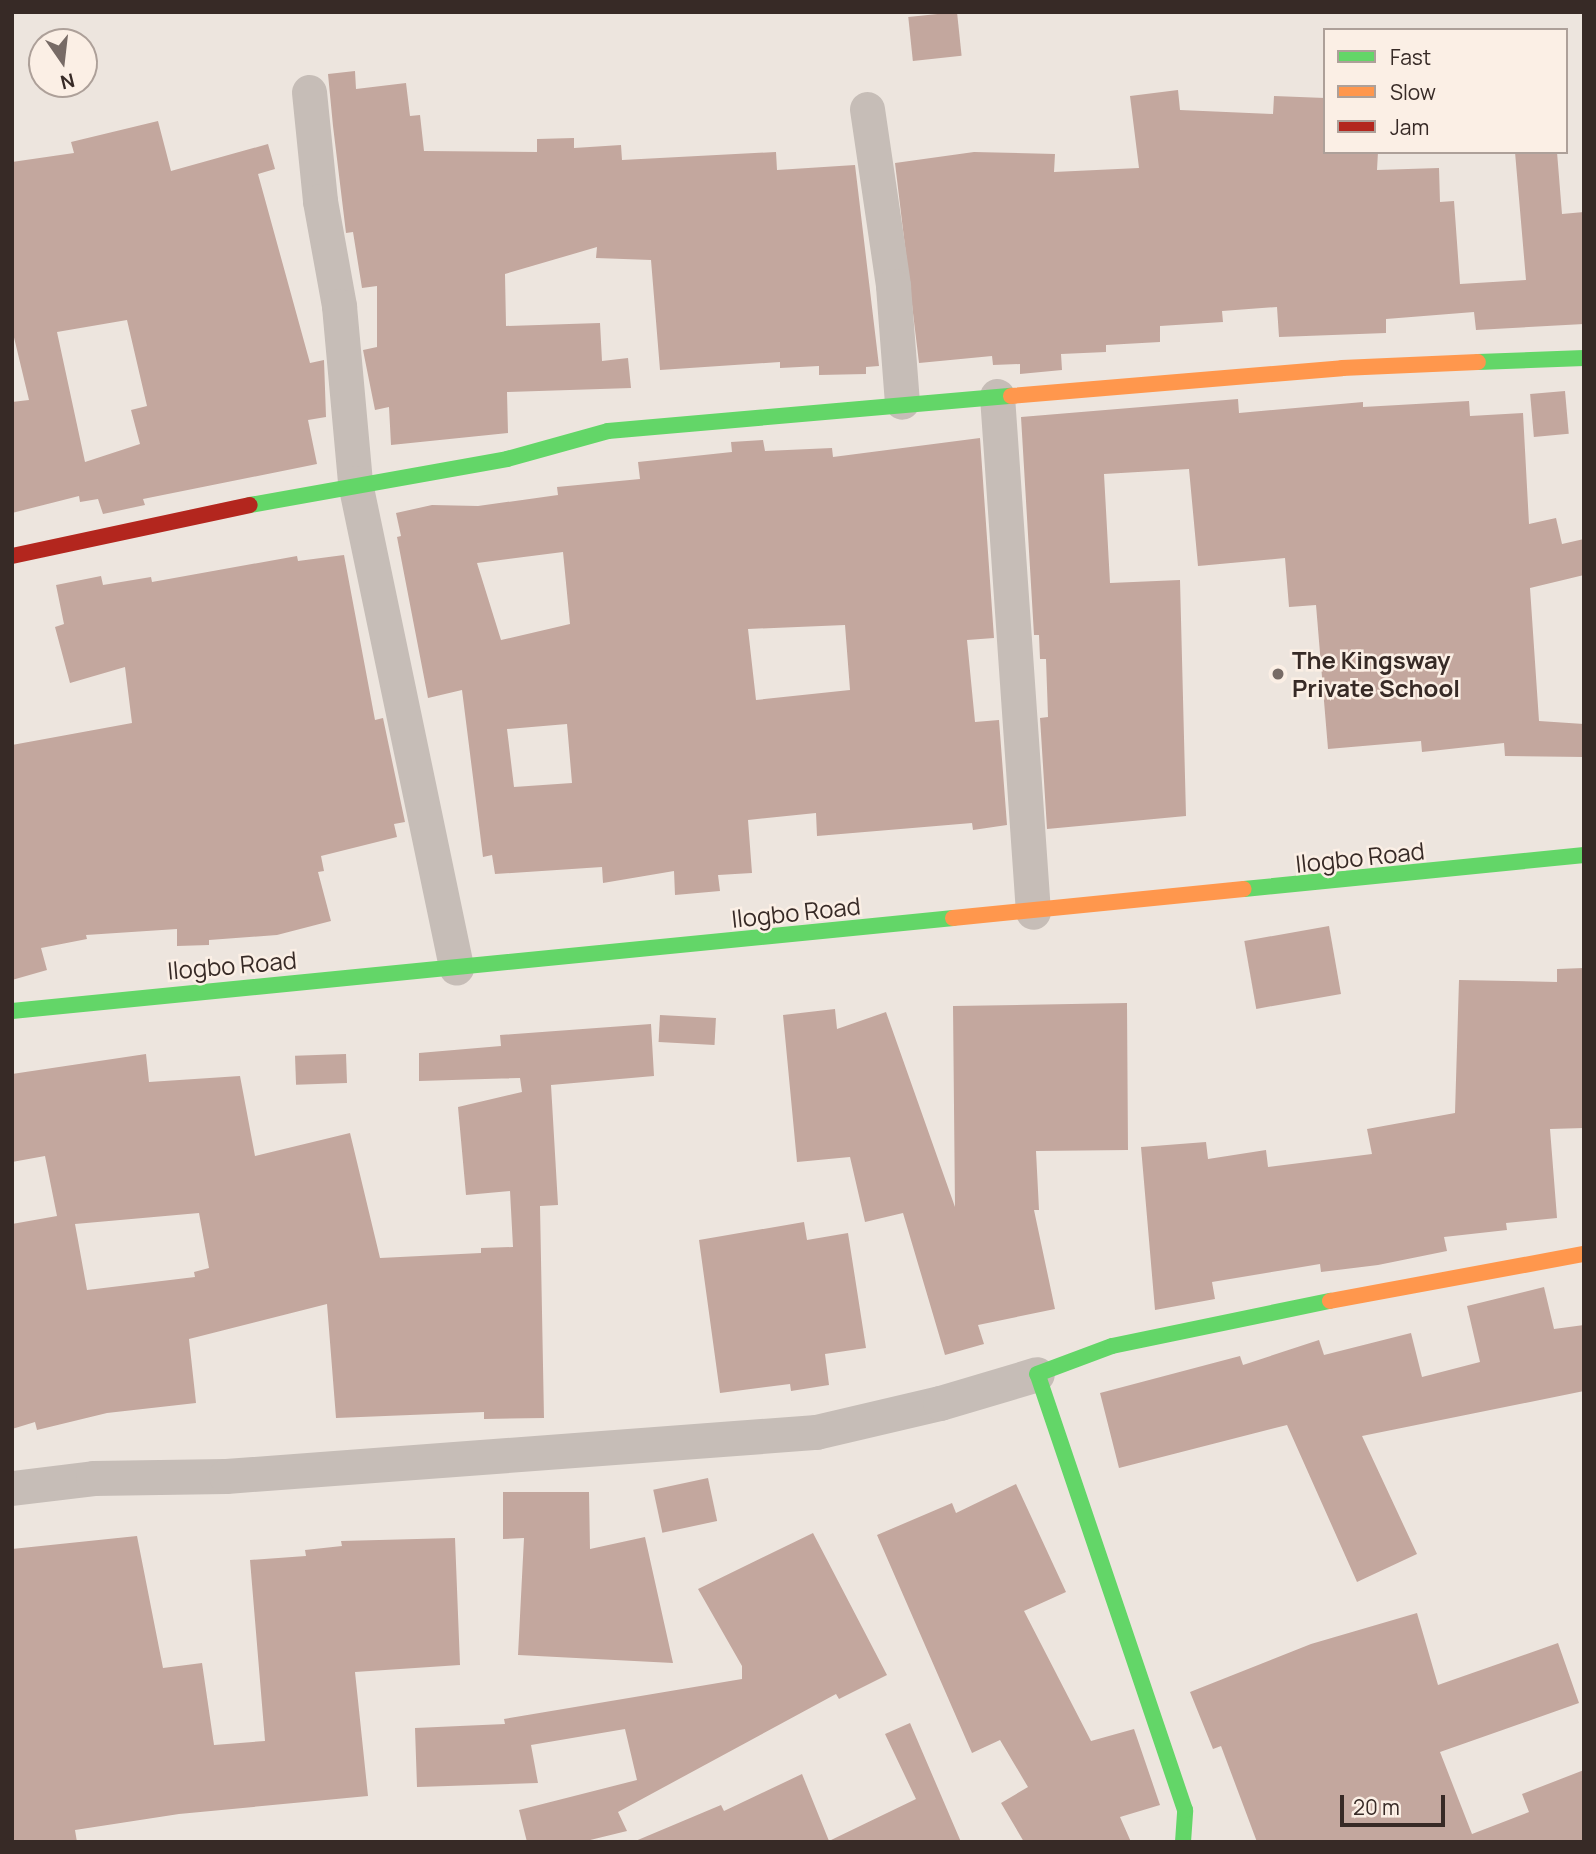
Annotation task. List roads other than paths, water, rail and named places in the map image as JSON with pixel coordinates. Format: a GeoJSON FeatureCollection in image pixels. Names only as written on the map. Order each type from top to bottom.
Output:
{"type":"FeatureCollection","features":[{"type":"Feature","properties":{"kind":"street"},"geometry":{"type":"LineString","coordinates":[[309,92],[320,201],[339,306],[355,483],[456,968]]}},
{"type":"Feature","properties":{"kind":"street"},"geometry":{"type":"LineString","coordinates":[[867,110],[893,286],[902,402]]}},
{"type":"Feature","properties":{"kind":"street"},"geometry":{"type":"LineString","coordinates":[[12,556],[355,483],[507,459],[608,431],[771,419],[902,402],[1342,368],[1584,358]]}},
{"type":"Feature","properties":{"kind":"street"},"geometry":{"type":"LineString","coordinates":[[997,396],[1033,912]]}},
{"type":"Feature","properties":{"kind":"street","name":"Ilogbo Road"},"geometry":{"type":"LineString","coordinates":[[12,1011],[1033,912],[1584,855]]}},
{"type":"Feature","properties":{"kind":"street"},"geometry":{"type":"LineString","coordinates":[[12,1488],[93,1478],[239,1476],[816,1432],[940,1403],[1037,1374],[1112,1346],[1202,1324],[1584,1254]]}},
{"type":"Feature","properties":{"kind":"street"},"geometry":{"type":"LineString","coordinates":[[1037,1374],[1185,1810],[1183,1842]]}},
{"type":"Feature","properties":{"kind":"place","name":"The Kingsway Private School"},"geometry":{"type":"Point","coordinates":[1278,674]}}]}
